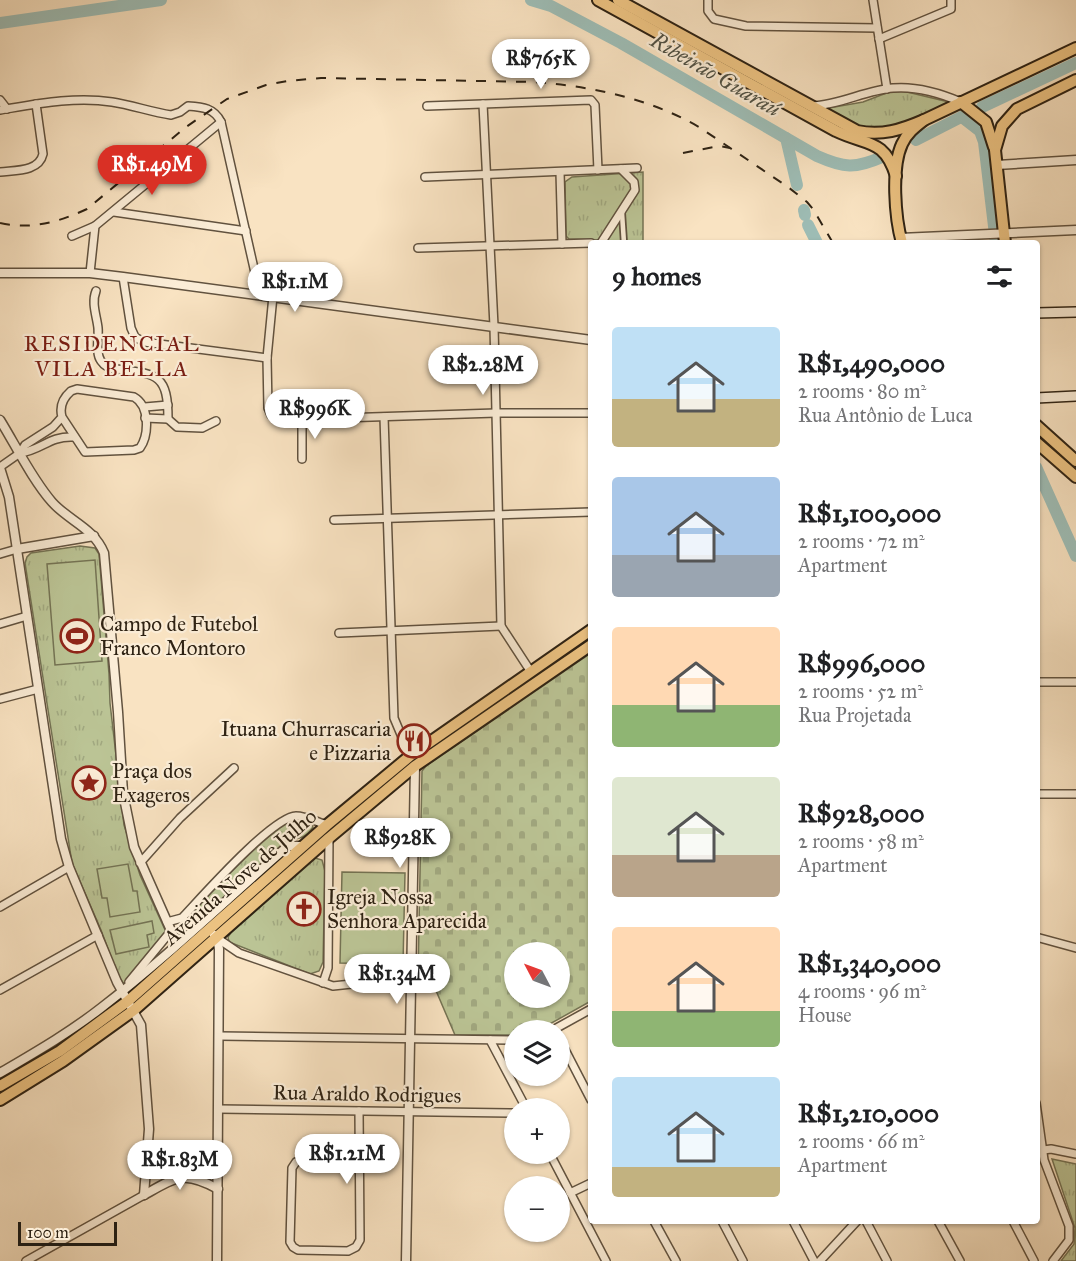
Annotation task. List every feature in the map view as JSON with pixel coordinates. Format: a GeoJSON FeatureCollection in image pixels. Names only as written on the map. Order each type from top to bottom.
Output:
{"type":"FeatureCollection","features":[{"type":"Feature","properties":{"kind":"main road"},"geometry":{"type":"LineString","coordinates":[[598,0],[836,132],[878,146],[886,154],[896,176]]}},
{"type":"Feature","properties":{"kind":"main road"},"geometry":{"type":"LineString","coordinates":[[618,0],[844,125],[870,134],[901,130],[1076,48]]}},
{"type":"Feature","properties":{"kind":"main road"},"geometry":{"type":"LineString","coordinates":[[995,150],[1002,126],[1012,113],[1076,80]]}},
{"type":"Feature","properties":{"kind":"main road"},"geometry":{"type":"LineString","coordinates":[[961,102],[986,122],[990,131],[997,165],[1003,237]]}},
{"type":"Feature","properties":{"kind":"main road"},"geometry":{"type":"LineString","coordinates":[[901,240],[896,176],[898,155],[909,133],[924,120]]}},
{"type":"Feature","properties":{"kind":"main road"},"geometry":{"type":"LineString","coordinates":[[1040,314],[1076,312]]}},
{"type":"Feature","properties":{"kind":"main road"},"geometry":{"type":"LineString","coordinates":[[1040,398],[1076,396]]}},
{"type":"Feature","properties":{"kind":"main road"},"geometry":{"type":"LineString","coordinates":[[1040,429],[1076,461]]}},
{"type":"Feature","properties":{"kind":"main road"},"geometry":{"type":"LineString","coordinates":[[1040,446],[1076,477]]}},
{"type":"Feature","properties":{"kind":"main road","name":"Avenida Nove de Julho"},"geometry":{"type":"LineString","coordinates":[[208,931],[329,838],[402,776],[410,762],[435,738],[588,632]]}},
{"type":"Feature","properties":{"kind":"main road","name":"Avenida Nove de Julho"},"geometry":{"type":"LineString","coordinates":[[0,1100],[63,1061],[131,1006],[208,931],[327,825],[412,761],[588,647]]}},
{"type":"Feature","properties":{"kind":"main road","name":"Avenida Nove de Julho"},"geometry":{"type":"LineString","coordinates":[[0,1086],[131,1006]]}},
{"type":"Feature","properties":{"kind":"street"},"geometry":{"type":"LineString","coordinates":[[708,0],[708,11],[714,19],[746,26],[878,28]]}},
{"type":"Feature","properties":{"kind":"street"},"geometry":{"type":"LineString","coordinates":[[873,0],[887,89]]}},
{"type":"Feature","properties":{"kind":"street"},"geometry":{"type":"LineString","coordinates":[[879,39],[951,9],[951,0]]}},
{"type":"Feature","properties":{"kind":"street"},"geometry":{"type":"LineString","coordinates":[[810,106],[836,103],[887,89],[902,88],[922,90],[961,102]]}},
{"type":"Feature","properties":{"kind":"street"},"geometry":{"type":"LineString","coordinates":[[0,100],[3,109],[48,102],[111,102],[171,115],[187,107],[200,107],[213,111],[221,122],[260,295]]}},
{"type":"Feature","properties":{"kind":"street"},"geometry":{"type":"LineString","coordinates":[[427,106],[593,101],[598,170]]}},
{"type":"Feature","properties":{"kind":"street"},"geometry":{"type":"LineString","coordinates":[[0,172],[38,165],[41,161],[43,154],[36,104]]}},
{"type":"Feature","properties":{"kind":"street"},"geometry":{"type":"LineString","coordinates":[[483,104],[494,327],[501,626],[531,672]]}},
{"type":"Feature","properties":{"kind":"street"},"geometry":{"type":"LineString","coordinates":[[72,236],[95,226],[114,212],[221,122]]}},
{"type":"Feature","properties":{"kind":"street"},"geometry":{"type":"LineString","coordinates":[[997,165],[1076,160]]}},
{"type":"Feature","properties":{"kind":"street"},"geometry":{"type":"LineString","coordinates":[[425,177],[637,168]]}},
{"type":"Feature","properties":{"kind":"street"},"geometry":{"type":"LineString","coordinates":[[603,240],[635,187],[632,179],[621,169]]}},
{"type":"Feature","properties":{"kind":"street"},"geometry":{"type":"LineString","coordinates":[[560,172],[562,244]]}},
{"type":"Feature","properties":{"kind":"street"},"geometry":{"type":"LineString","coordinates":[[621,210],[624,240]]}},
{"type":"Feature","properties":{"kind":"street"},"geometry":{"type":"LineString","coordinates":[[114,212],[246,231]]}},
{"type":"Feature","properties":{"kind":"street"},"geometry":{"type":"LineString","coordinates":[[90,273],[95,226]]}},
{"type":"Feature","properties":{"kind":"street"},"geometry":{"type":"LineString","coordinates":[[901,240],[1003,237],[1076,230]]}},
{"type":"Feature","properties":{"kind":"street"},"geometry":{"type":"LineString","coordinates":[[418,248],[588,243]]}},
{"type":"Feature","properties":{"kind":"street"},"geometry":{"type":"LineString","coordinates":[[0,273],[90,273],[588,340]]}},
{"type":"Feature","properties":{"kind":"street"},"geometry":{"type":"LineString","coordinates":[[123,277],[130,328],[135,337],[144,342],[267,358]]}},
{"type":"Feature","properties":{"kind":"street"},"geometry":{"type":"LineString","coordinates":[[96,291],[93,297],[98,322],[99,357],[111,369],[152,375],[166,389],[168,418]]}},
{"type":"Feature","properties":{"kind":"street"},"geometry":{"type":"LineString","coordinates":[[273,296],[267,358],[268,408],[274,417],[284,421],[496,413],[588,413]]}},
{"type":"Feature","properties":{"kind":"street"},"geometry":{"type":"LineString","coordinates":[[77,389],[134,397],[145,406],[145,441],[140,448],[134,450],[85,452],[73,437],[60,410],[71,391],[77,389]]}},
{"type":"Feature","properties":{"kind":"street"},"geometry":{"type":"LineString","coordinates":[[145,406],[168,405]]}},
{"type":"Feature","properties":{"kind":"street"},"geometry":{"type":"LineString","coordinates":[[62,417],[53,428],[25,445],[20,453],[0,468],[9,497],[61,838],[69,867],[121,991],[141,1025],[148,1120],[144,1195]]}},
{"type":"Feature","properties":{"kind":"street"},"geometry":{"type":"LineString","coordinates":[[384,417],[394,718],[412,761],[406,1261]]}},
{"type":"Feature","properties":{"kind":"street"},"geometry":{"type":"LineString","coordinates":[[145,418],[168,418],[177,427],[185,429],[202,428],[216,421]]}},
{"type":"Feature","properties":{"kind":"street"},"geometry":{"type":"LineString","coordinates":[[0,420],[52,503],[94,536],[102,547],[118,712],[123,793],[134,847],[177,944]]}},
{"type":"Feature","properties":{"kind":"street"},"geometry":{"type":"LineString","coordinates":[[302,420],[302,459]]}},
{"type":"Feature","properties":{"kind":"street"},"geometry":{"type":"LineString","coordinates":[[20,453],[29,452],[61,436],[73,437]]}},
{"type":"Feature","properties":{"kind":"street"},"geometry":{"type":"LineString","coordinates":[[334,520],[588,512]]}},
{"type":"Feature","properties":{"kind":"street"},"geometry":{"type":"LineString","coordinates":[[0,554],[94,536]]}},
{"type":"Feature","properties":{"kind":"street"},"geometry":{"type":"LineString","coordinates":[[0,624],[27,616]]}},
{"type":"Feature","properties":{"kind":"street"},"geometry":{"type":"LineString","coordinates":[[339,633],[501,626]]}},
{"type":"Feature","properties":{"kind":"street"},"geometry":{"type":"LineString","coordinates":[[1040,682],[1076,682]]}},
{"type":"Feature","properties":{"kind":"street"},"geometry":{"type":"LineString","coordinates":[[0,699],[38,689]]}},
{"type":"Feature","properties":{"kind":"street"},"geometry":{"type":"LineString","coordinates":[[140,863],[180,818],[234,768]]}},
{"type":"Feature","properties":{"kind":"street"},"geometry":{"type":"LineString","coordinates":[[1040,794],[1076,794]]}},
{"type":"Feature","properties":{"kind":"street"},"geometry":{"type":"LineString","coordinates":[[167,922],[182,918],[258,841],[285,819],[294,816],[327,825]]}},
{"type":"Feature","properties":{"kind":"street"},"geometry":{"type":"LineString","coordinates":[[323,982],[328,968],[329,838]]}},
{"type":"Feature","properties":{"kind":"street"},"geometry":{"type":"LineString","coordinates":[[0,905],[69,867]]}},
{"type":"Feature","properties":{"kind":"street"},"geometry":{"type":"LineString","coordinates":[[121,991],[171,931]]}},
{"type":"Feature","properties":{"kind":"street"},"geometry":{"type":"LineString","coordinates":[[208,931],[239,953],[341,986],[411,972]]}},
{"type":"Feature","properties":{"kind":"street"},"geometry":{"type":"LineString","coordinates":[[0,1073],[56,1040],[121,991],[177,944],[208,931]]}},
{"type":"Feature","properties":{"kind":"street"},"geometry":{"type":"LineString","coordinates":[[208,931],[219,949],[217,1261]]}},
{"type":"Feature","properties":{"kind":"street"},"geometry":{"type":"LineString","coordinates":[[0,990],[98,935]]}},
{"type":"Feature","properties":{"kind":"street"},"geometry":{"type":"LineString","coordinates":[[1040,938],[1076,948]]}},
{"type":"Feature","properties":{"kind":"street"},"geometry":{"type":"LineString","coordinates":[[570,1021],[588,1012]]}},
{"type":"Feature","properties":{"kind":"street"},"geometry":{"type":"LineString","coordinates":[[220,1036],[504,1040]]}},
{"type":"Feature","properties":{"kind":"street"},"geometry":{"type":"LineString","coordinates":[[490,1040],[521,1098]]}},
{"type":"Feature","properties":{"kind":"street"},"geometry":{"type":"LineString","coordinates":[[570,1059],[588,1094]]}},
{"type":"Feature","properties":{"kind":"street","name":"Rua Araldo Rodrigues"},"geometry":{"type":"LineString","coordinates":[[219,1108],[504,1113]]}},
{"type":"Feature","properties":{"kind":"street"},"geometry":{"type":"LineString","coordinates":[[359,1111],[360,1240],[356,1247],[348,1251],[298,1250],[292,1247],[290,1242],[292,1168],[296,1162],[301,1160],[359,1162]]}},
{"type":"Feature","properties":{"kind":"street"},"geometry":{"type":"LineString","coordinates":[[1040,1151],[1051,1149],[1076,1154]]}},
{"type":"Feature","properties":{"kind":"street"},"geometry":{"type":"LineString","coordinates":[[1040,1154],[1069,1226],[1069,1240],[1053,1261]]}},
{"type":"Feature","properties":{"kind":"street"},"geometry":{"type":"LineString","coordinates":[[26,1261],[165,1183],[188,1176],[218,1189]]}},
{"type":"Feature","properties":{"kind":"street"},"geometry":{"type":"LineString","coordinates":[[588,1184],[570,1193],[606,1261]]}},
{"type":"Feature","properties":{"kind":"street"},"geometry":{"type":"LineString","coordinates":[[656,1224],[676,1261]]}},
{"type":"Feature","properties":{"kind":"street"},"geometry":{"type":"LineString","coordinates":[[724,1224],[741,1258],[733,1261]]}},
{"type":"Feature","properties":{"kind":"street"},"geometry":{"type":"LineString","coordinates":[[795,1224],[814,1261]]}},
{"type":"Feature","properties":{"kind":"street"},"geometry":{"type":"LineString","coordinates":[[820,1261],[854,1224]]}},
{"type":"Feature","properties":{"kind":"street"},"geometry":{"type":"LineString","coordinates":[[868,1224],[887,1261]]}},
{"type":"Feature","properties":{"kind":"street"},"geometry":{"type":"LineString","coordinates":[[941,1224],[960,1261]]}},
{"type":"Feature","properties":{"kind":"street"},"geometry":{"type":"LineString","coordinates":[[1014,1224],[1034,1261]]}},
{"type":"Feature","properties":{"kind":"green space"},"geometry":{"type":"Polygon","coordinates":[[[903,91],[953,103],[887,130],[858,127],[823,109],[863,102],[889,92],[903,91]]]}},
{"type":"Feature","properties":{"kind":"green space"},"geometry":{"type":"Polygon","coordinates":[[[643,172],[643,240],[569,239],[566,236],[565,182],[572,177],[643,172]]]}},
{"type":"Feature","properties":{"kind":"green space"},"geometry":{"type":"Polygon","coordinates":[[[80,546],[95,548],[99,554],[110,703],[124,825],[140,875],[166,932],[124,984],[118,976],[72,863],[25,563],[31,553],[80,546]]]}},
{"type":"Feature","properties":{"kind":"green space","name":"Campo de Futebol Franco Montoro"},"geometry":{"type":"Polygon","coordinates":[[[95,560],[102,661],[55,665],[47,564],[95,560]]]}},
{"type":"Feature","properties":{"kind":"green space"},"geometry":{"type":"Polygon","coordinates":[[[588,655],[588,1003],[557,1020],[504,1020],[504,1035],[455,1035],[431,979],[418,977],[422,771],[426,766],[588,655]]]}},
{"type":"Feature","properties":{"kind":"green space"},"geometry":{"type":"Polygon","coordinates":[[[292,819],[307,820],[313,827],[305,836],[286,841],[185,935],[179,936],[178,931],[230,870],[260,842],[292,819]]]}},
{"type":"Feature","properties":{"kind":"green space"},"geometry":{"type":"Polygon","coordinates":[[[315,858],[322,860],[325,871],[323,962],[319,971],[310,974],[229,942],[228,937],[232,931],[310,860],[315,858]]]}},
{"type":"Feature","properties":{"kind":"green space"},"geometry":{"type":"Polygon","coordinates":[[[128,864],[133,891],[137,891],[140,912],[110,917],[107,898],[102,898],[97,869],[128,864]]]}},
{"type":"Feature","properties":{"kind":"green space"},"geometry":{"type":"Polygon","coordinates":[[[342,872],[405,873],[403,964],[340,963],[342,872]]]}},
{"type":"Feature","properties":{"kind":"green space"},"geometry":{"type":"Polygon","coordinates":[[[152,921],[154,933],[147,935],[149,947],[116,954],[110,930],[152,921]]]}},
{"type":"Feature","properties":{"kind":"green space"},"geometry":{"type":"Polygon","coordinates":[[[1052,1159],[1076,1164],[1076,1261],[1061,1261],[1074,1244],[1075,1228],[1052,1159]]]}},
{"type":"Feature","properties":{"kind":"waterway","name":"Ribeirão Guaraú"},"geometry":{"type":"LineString","coordinates":[[0,23],[161,0]]}},
{"type":"Feature","properties":{"kind":"waterway","name":"Ribeirão Guaraú"},"geometry":{"type":"LineString","coordinates":[[531,0],[551,6],[621,43],[817,156],[849,166],[864,164],[882,157]]}},
{"type":"Feature","properties":{"kind":"waterway","name":"Ribeirão Guaraú"},"geometry":{"type":"LineString","coordinates":[[982,107],[1076,63]]}},
{"type":"Feature","properties":{"kind":"waterway","name":"Ribeirão Guaraú"},"geometry":{"type":"LineString","coordinates":[[916,140],[967,114]]}},
{"type":"Feature","properties":{"kind":"waterway"},"geometry":{"type":"LineString","coordinates":[[962,117],[980,131],[984,142],[996,240]]}},
{"type":"Feature","properties":{"kind":"waterway"},"geometry":{"type":"LineString","coordinates":[[786,138],[797,185]]}},
{"type":"Feature","properties":{"kind":"waterway"},"geometry":{"type":"LineString","coordinates":[[804,210],[805,215]]}},
{"type":"Feature","properties":{"kind":"waterway"},"geometry":{"type":"LineString","coordinates":[[808,225],[816,240]]}},
{"type":"Feature","properties":{"kind":"waterway"},"geometry":{"type":"LineString","coordinates":[[1040,476],[1076,556]]}},
{"type":"Feature","properties":{"kind":"railway"},"geometry":{"type":"LineString","coordinates":[[0,223],[34,225],[66,218],[87,209],[186,127],[227,99],[266,85],[321,78],[533,82],[619,95],[660,108],[699,127],[807,202],[831,240]]}},
{"type":"Feature","properties":{"kind":"railway"},"geometry":{"type":"LineString","coordinates":[[683,153],[719,146],[730,148]]}},
{"type":"Feature","properties":{"kind":"place","name":"Campo de Futebol Franco Montoro"},"geometry":{"type":"Point","coordinates":[77,636]}},
{"type":"Feature","properties":{"kind":"place","name":"Ituana Churrascaria e Pizzaria"},"geometry":{"type":"Point","coordinates":[414,741]}},
{"type":"Feature","properties":{"kind":"place","name":"Praça dos Exageros"},"geometry":{"type":"Point","coordinates":[89,783]}},
{"type":"Feature","properties":{"kind":"place","name":"Igreja Nossa Senhora Aparecida"},"geometry":{"type":"Point","coordinates":[304,909]}},
{"type":"Feature","properties":{"kind":"district","name":"RESIDENCIAL VILA BELLA"},"geometry":{"type":"Point","coordinates":[112,356]}}]}
